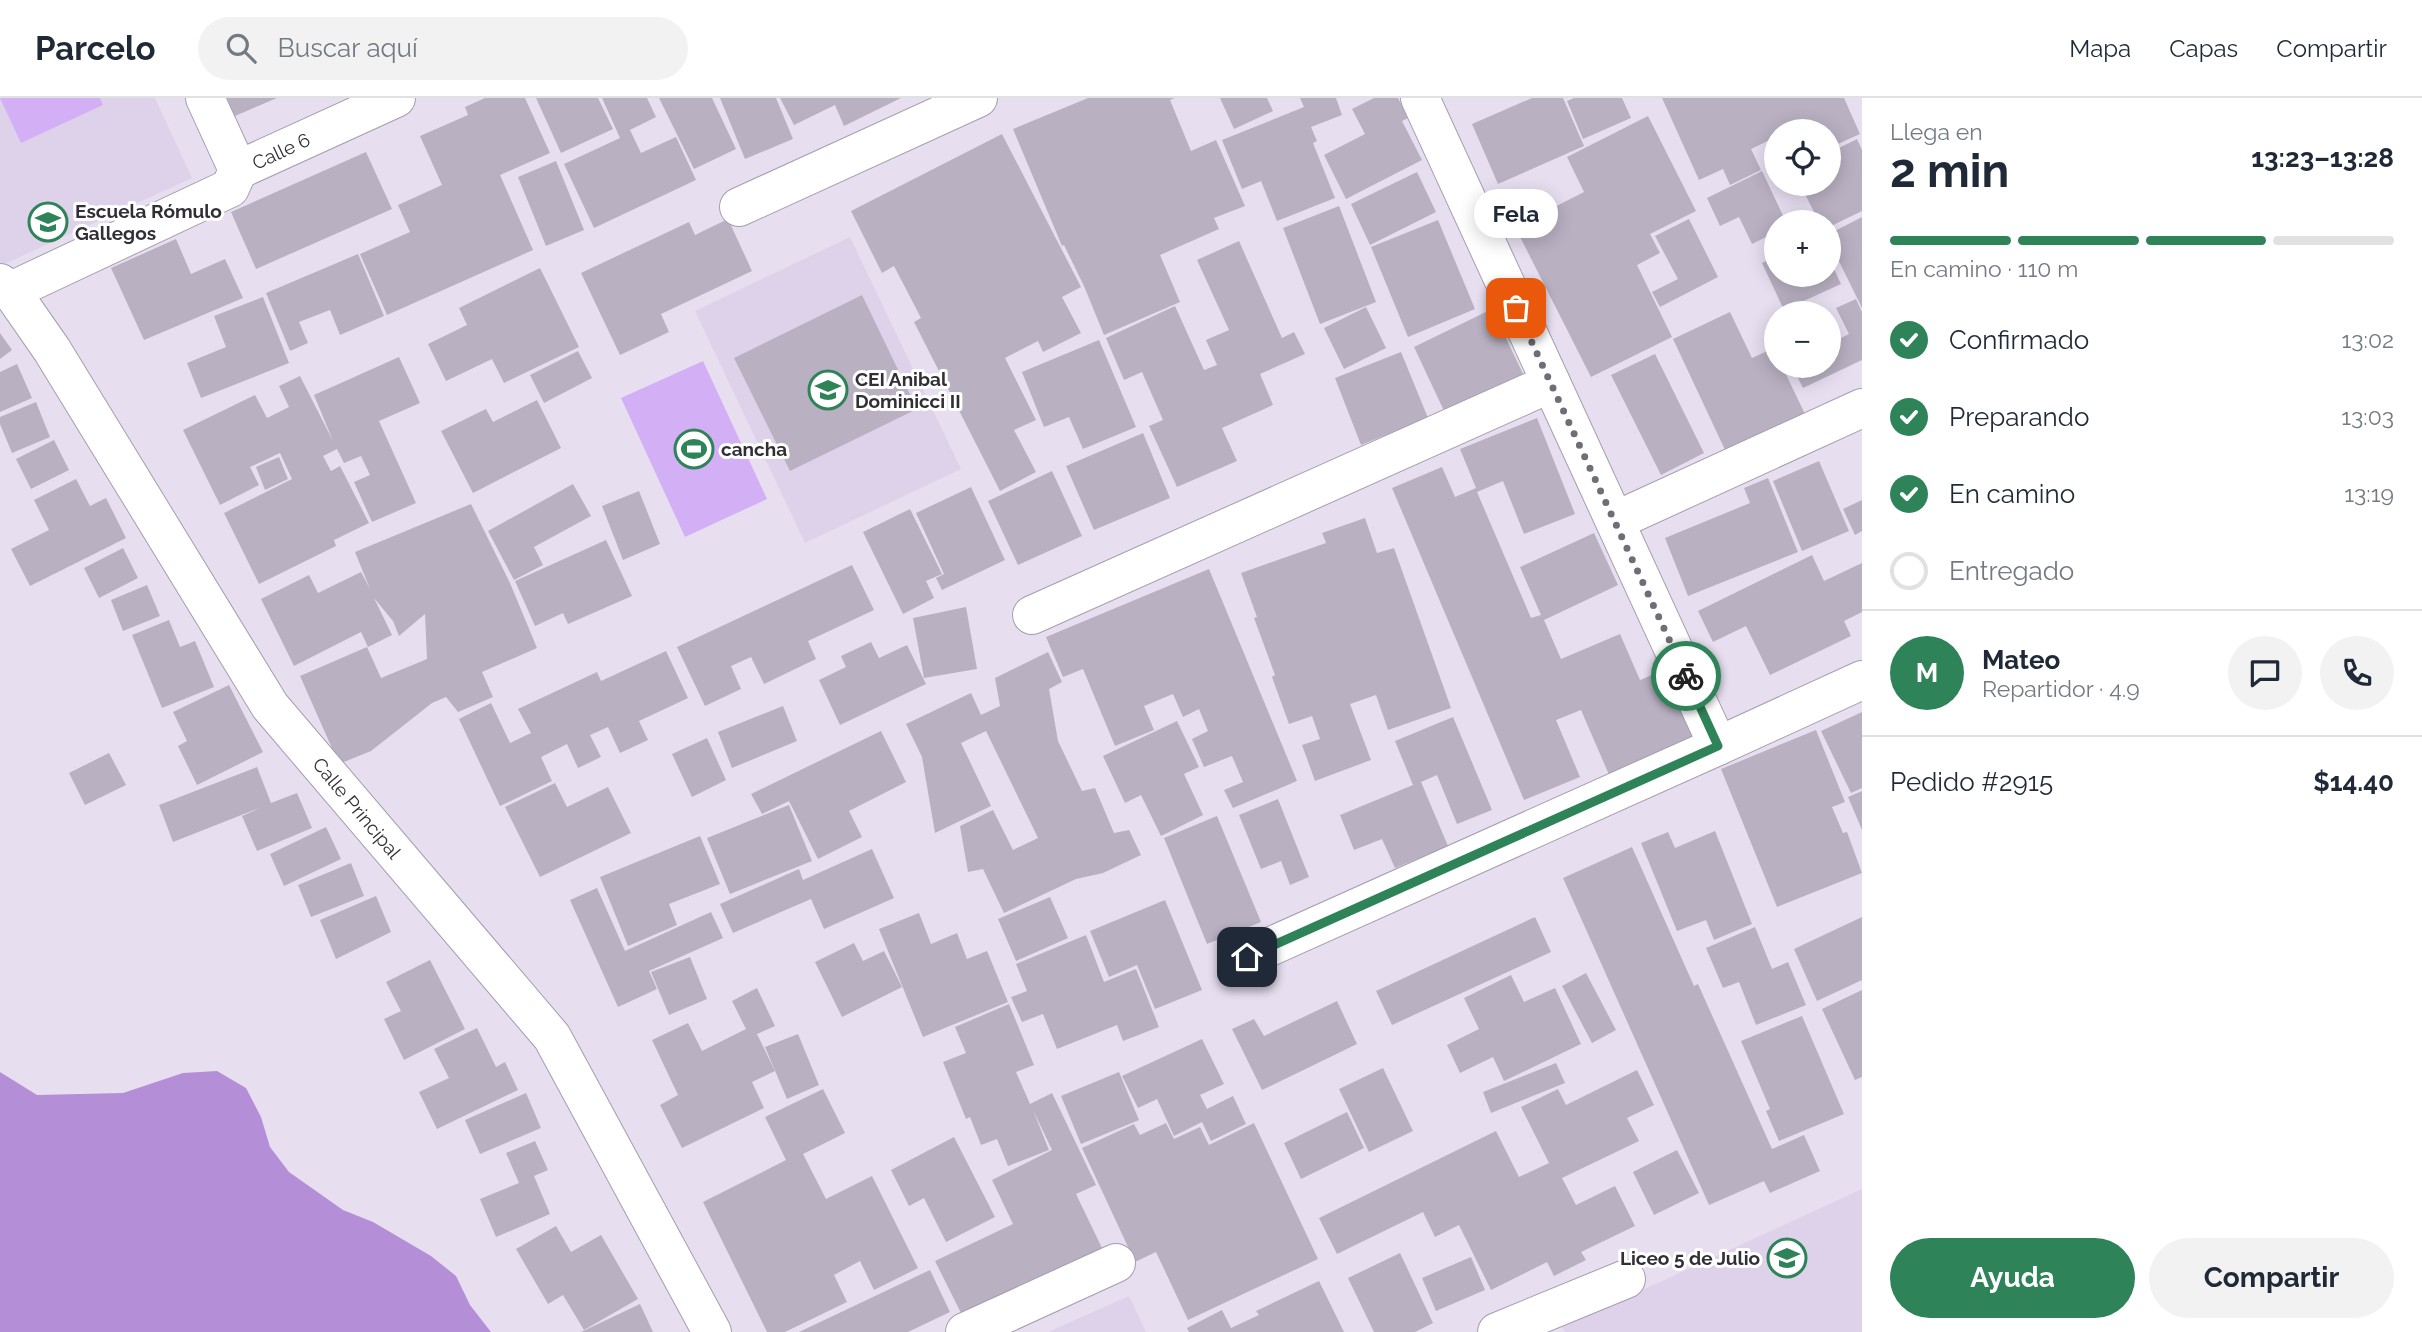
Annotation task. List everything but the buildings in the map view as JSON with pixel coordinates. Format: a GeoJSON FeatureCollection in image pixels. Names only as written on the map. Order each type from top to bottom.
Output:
{"type":"FeatureCollection","features":[{"type":"Feature","properties":{"kind":"street","name":"Calle 6"},"geometry":{"type":"LineString","coordinates":[[205,98],[237,170],[396,98]]}},
{"type":"Feature","properties":{"kind":"street"},"geometry":{"type":"LineString","coordinates":[[739,207],[978,98]]}},
{"type":"Feature","properties":{"kind":"street"},"geometry":{"type":"LineString","coordinates":[[1432,102],[1550,383],[1718,746]]}},
{"type":"Feature","properties":{"kind":"street"},"geometry":{"type":"LineString","coordinates":[[5,287],[230,188],[237,170]]}},
{"type":"Feature","properties":{"kind":"street","name":"Calle Principal"},"geometry":{"type":"LineString","coordinates":[[5,287],[52,350],[270,706],[552,1037],[712,1332]]}},
{"type":"Feature","properties":{"kind":"street"},"geometry":{"type":"LineString","coordinates":[[1032,615],[1550,383]]}},
{"type":"Feature","properties":{"kind":"street"},"geometry":{"type":"LineString","coordinates":[[1615,521],[1862,408]]}},
{"type":"Feature","properties":{"kind":"street"},"geometry":{"type":"LineString","coordinates":[[1247,957],[1862,680]]}},
{"type":"Feature","properties":{"kind":"street"},"geometry":{"type":"LineString","coordinates":[[965,1332],[1116,1263]]}},
{"type":"Feature","properties":{"kind":"street"},"geometry":{"type":"LineString","coordinates":[[1497,1332],[1626,1279]]}},
{"type":"Feature","properties":{"kind":"shaded area","name":"Escuela Rómulo Gallegos"},"geometry":{"type":"Polygon","coordinates":[[[0,98],[155,98],[192,178],[0,266],[0,98]]]}},
{"type":"Feature","properties":{"kind":"shaded area"},"geometry":{"type":"Polygon","coordinates":[[[0,98],[100,98],[103,105],[21,143],[0,98]]]}},
{"type":"Feature","properties":{"kind":"shaded area","name":"CEI Anibal Dominicci II"},"geometry":{"type":"Polygon","coordinates":[[[850,237],[961,469],[805,543],[695,311],[850,237]]]}},
{"type":"Feature","properties":{"kind":"shaded area","name":"cancha"},"geometry":{"type":"Polygon","coordinates":[[[703,361],[767,499],[685,537],[621,398],[703,361]]]}},
{"type":"Feature","properties":{"kind":"shaded area"},"geometry":{"type":"Polygon","coordinates":[[[217,1071],[246,1088],[261,1117],[270,1147],[289,1172],[343,1210],[373,1222],[431,1256],[456,1276],[470,1305],[491,1332],[0,1332],[0,1072],[37,1095],[123,1093],[183,1073],[217,1071]]]}},
{"type":"Feature","properties":{"kind":"shaded area","name":"Liceo 5 de Julio"},"geometry":{"type":"Polygon","coordinates":[[[1862,1189],[1862,1332],[1565,1332],[1562,1327],[1862,1189]]]}},
{"type":"Feature","properties":{"kind":"shaded area"},"geometry":{"type":"Polygon","coordinates":[[[1129,1296],[1146,1332],[1048,1332],[1129,1296]]]}},
{"type":"Feature","properties":{"kind":"way so far"},"geometry":{"type":"LineString","coordinates":[[1516,308],[1686,676]]}},
{"type":"Feature","properties":{"kind":"place","name":"Escuela Rómulo Gallegos"},"geometry":{"type":"Point","coordinates":[48,222]}},
{"type":"Feature","properties":{"kind":"place","name":"Fela"},"geometry":{"type":"Point","coordinates":[1516,308]}},
{"type":"Feature","properties":{"kind":"place","name":"CEI Anibal Dominicci II"},"geometry":{"type":"Point","coordinates":[828,390]}},
{"type":"Feature","properties":{"kind":"place","name":"cancha"},"geometry":{"type":"Point","coordinates":[694,449]}},
{"type":"Feature","properties":{"kind":"place","name":"Liceo 5 de Julio"},"geometry":{"type":"Point","coordinates":[1787,1258]}},
{"type":"Feature","properties":{"kind":"route"},"geometry":{"type":"LineString","coordinates":[[1247,957],[1718,746],[1686,676]]}}]}
